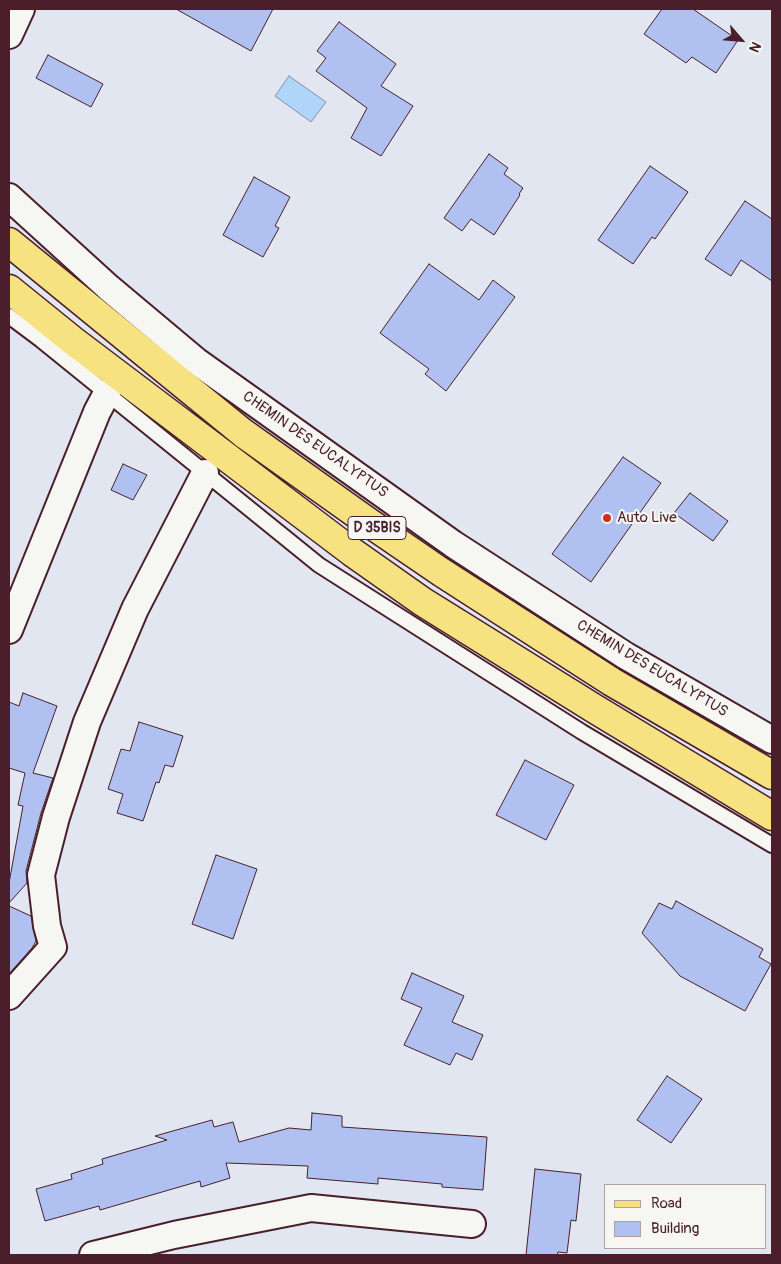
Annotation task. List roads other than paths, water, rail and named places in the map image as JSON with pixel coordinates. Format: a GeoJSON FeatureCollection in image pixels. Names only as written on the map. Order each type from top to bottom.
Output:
{"type":"FeatureCollection","features":[{"type":"Feature","properties":{"kind":"main road","name":"CHEMIN DES EUCALYPTUS"},"geometry":{"type":"LineString","coordinates":[[9,242],[242,434],[376,528],[612,682],[772,775]]}},
{"type":"Feature","properties":{"kind":"main road","name":"D 35BIS"},"geometry":{"type":"LineString","coordinates":[[9,289],[72,340],[352,552],[423,602],[772,816]]}},
{"type":"Feature","properties":{"kind":"street"},"geometry":{"type":"LineString","coordinates":[[9,35],[21,9]]}},
{"type":"Feature","properties":{"kind":"street","name":"CHEMIN DES EUCALYPTUS"},"geometry":{"type":"LineString","coordinates":[[9,197],[109,288],[204,367],[453,544],[626,656],[772,740]]}},
{"type":"Feature","properties":{"kind":"street"},"geometry":{"type":"LineString","coordinates":[[9,630],[97,412],[107,393]]}},
{"type":"Feature","properties":{"kind":"street"},"geometry":{"type":"LineString","coordinates":[[9,996],[53,947],[47,926],[41,875],[59,808],[87,722],[135,609],[205,473]]}},
{"type":"Feature","properties":{"kind":"street"},"geometry":{"type":"LineString","coordinates":[[93,1255],[175,1245],[311,1208],[472,1224]]}},
{"type":"Feature","properties":{"kind":"lane"},"geometry":{"type":"LineString","coordinates":[[9,316],[319,565],[582,732],[772,845]]}},
{"type":"Feature","properties":{"kind":"water"},"geometry":{"type":"Polygon","coordinates":[[[289,76],[326,102],[311,122],[275,96],[289,76]]]}},
{"type":"Feature","properties":{"kind":"place","name":"Auto Live"},"geometry":{"type":"Point","coordinates":[607,518]}}]}
